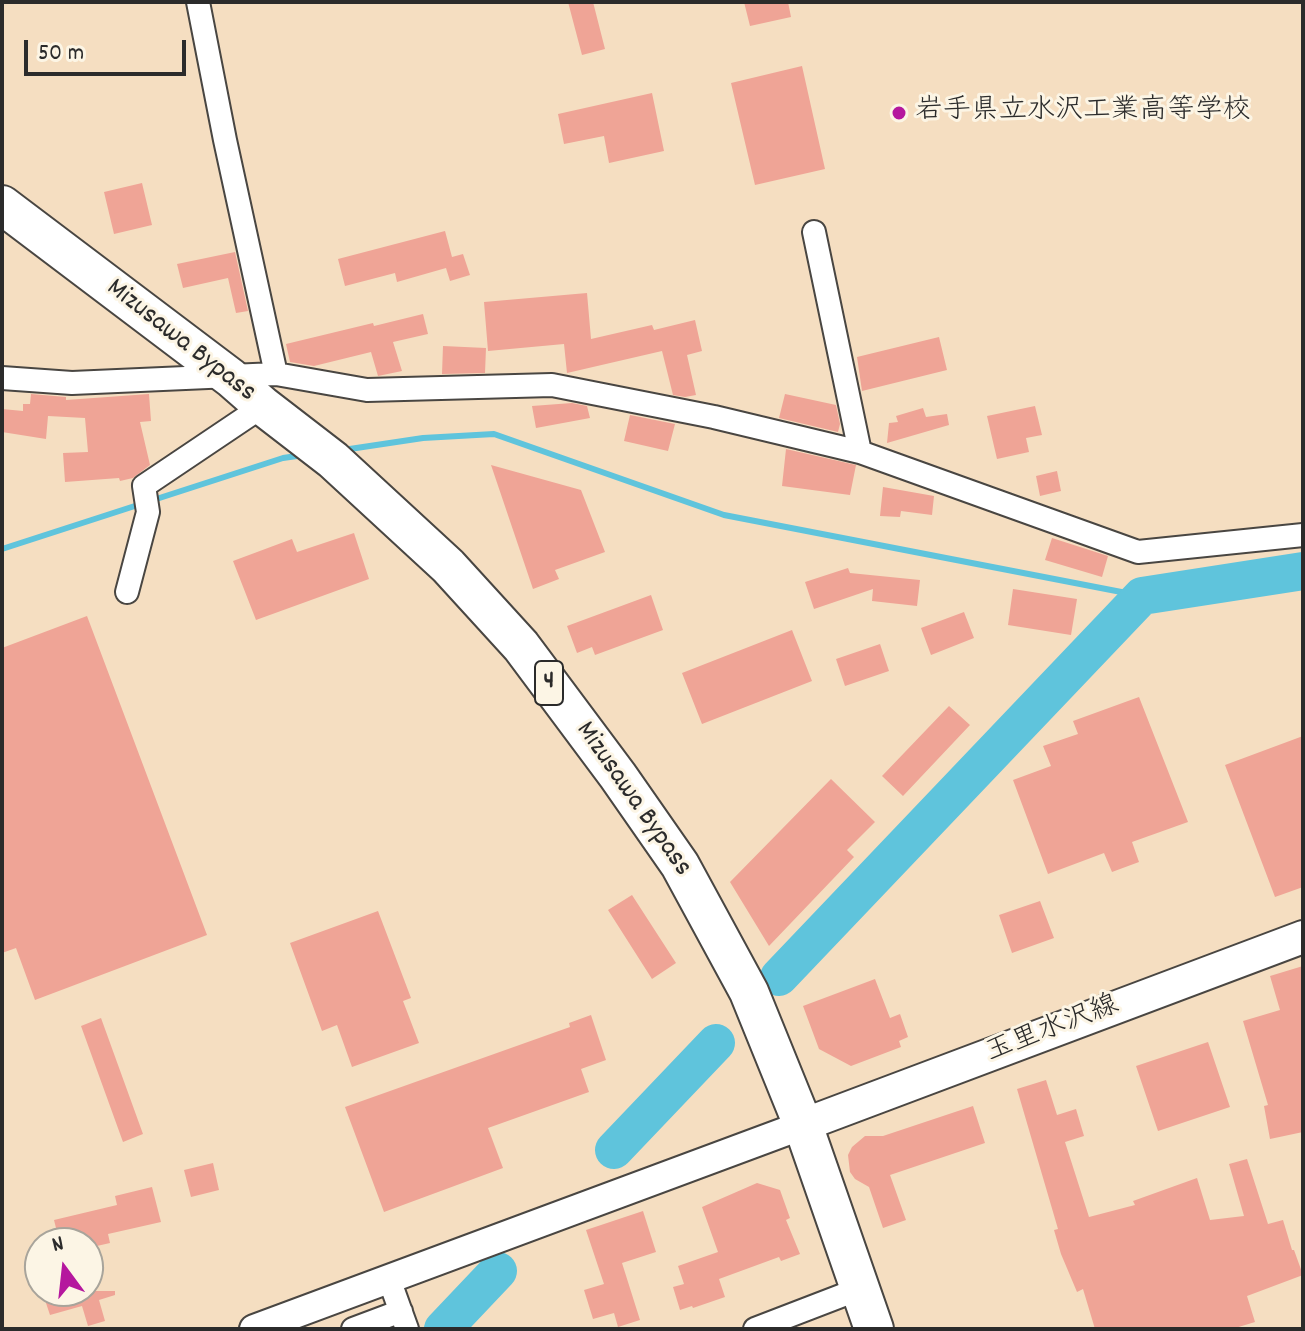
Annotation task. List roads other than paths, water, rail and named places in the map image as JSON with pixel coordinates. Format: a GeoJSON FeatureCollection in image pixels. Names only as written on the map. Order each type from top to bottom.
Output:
{"type":"FeatureCollection","features":[{"type":"Feature","properties":{"kind":"highway","name":"Mizusawa Bypass"},"geometry":{"type":"LineString","coordinates":[[2,205],[231,378],[269,390],[333,460],[448,566],[521,646],[680,865],[749,992],[803,1125],[874,1329]]}},
{"type":"Feature","properties":{"kind":"main road","name":"玉里水沢線"},"geometry":{"type":"LineString","coordinates":[[803,1125],[1303,937]]}},
{"type":"Feature","properties":{"kind":"street"},"geometry":{"type":"LineString","coordinates":[[198,2],[269,390]]}},
{"type":"Feature","properties":{"kind":"street"},"geometry":{"type":"LineString","coordinates":[[814,232],[860,452]]}},
{"type":"Feature","properties":{"kind":"street"},"geometry":{"type":"LineString","coordinates":[[2,378],[72,383],[231,378]]}},
{"type":"Feature","properties":{"kind":"street"},"geometry":{"type":"LineString","coordinates":[[127,592],[148,512],[144,486],[269,390],[552,385],[714,417],[860,452],[1138,552],[1303,535]]}},
{"type":"Feature","properties":{"kind":"street"},"geometry":{"type":"LineString","coordinates":[[254,1329],[803,1125]]}},
{"type":"Feature","properties":{"kind":"street"},"geometry":{"type":"LineString","coordinates":[[353,1329],[404,1320],[389,1279]]}},
{"type":"Feature","properties":{"kind":"street"},"geometry":{"type":"LineString","coordinates":[[755,1329],[859,1289]]}},
{"type":"Feature","properties":{"kind":"waterway"},"geometry":{"type":"LineString","coordinates":[[343,450],[423,438],[494,434],[724,515],[1142,596]]}},
{"type":"Feature","properties":{"kind":"waterway"},"geometry":{"type":"LineString","coordinates":[[2,549],[283,458],[304,455]]}},
{"type":"Feature","properties":{"kind":"waterway"},"geometry":{"type":"LineString","coordinates":[[779,977],[1142,596],[1303,571]]}},
{"type":"Feature","properties":{"kind":"waterway"},"geometry":{"type":"LineString","coordinates":[[614,1150],[716,1043]]}},
{"type":"Feature","properties":{"kind":"waterway"},"geometry":{"type":"LineString","coordinates":[[443,1329],[498,1271]]}},
{"type":"Feature","properties":{"kind":"place","name":"岩手県立水沢工業高等学校"},"geometry":{"type":"Point","coordinates":[899,113]}}]}
